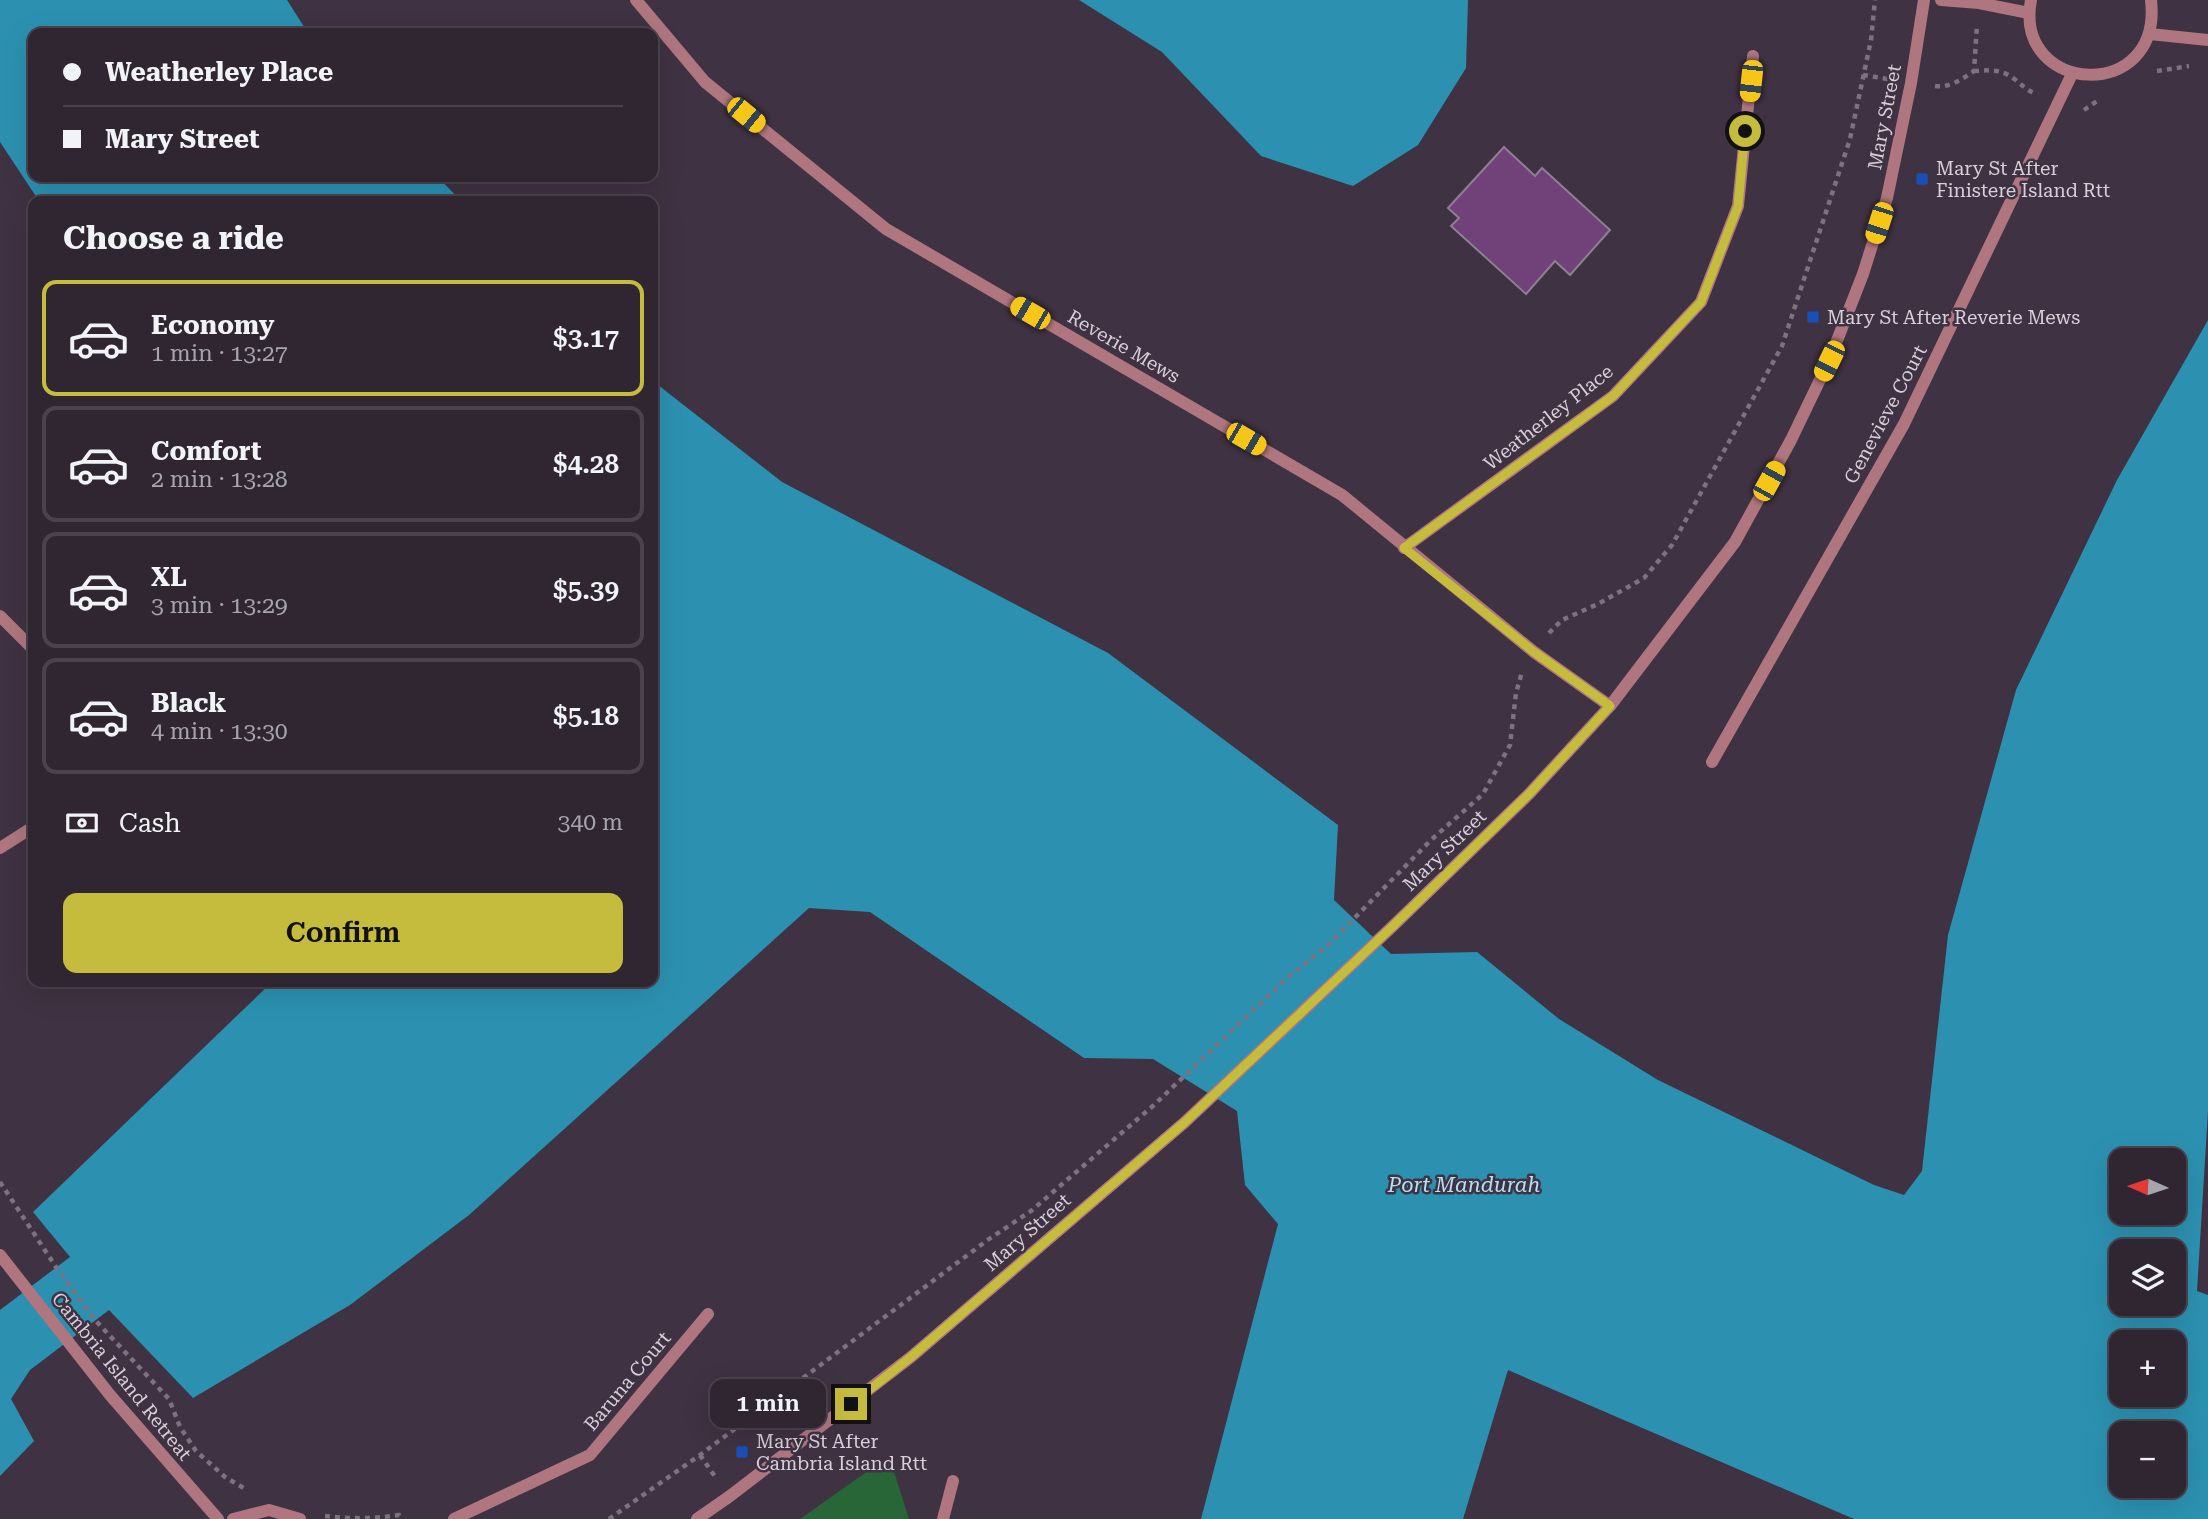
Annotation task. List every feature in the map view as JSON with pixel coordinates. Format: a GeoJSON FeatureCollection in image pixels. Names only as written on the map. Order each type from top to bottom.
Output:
{"type":"FeatureCollection","features":[{"type":"Feature","properties":{"kind":"street","name":"Reverie Mews"},"geometry":{"type":"LineString","coordinates":[[636,0],[705,82],[886,229],[1342,495],[1534,652],[1610,706]]}},
{"type":"Feature","properties":{"kind":"street","name":"Mary Street"},"geometry":{"type":"LineString","coordinates":[[697,1519],[911,1357],[1185,1122],[1529,794],[1610,706],[1735,542],[1791,440],[1829,361],[1863,274],[1886,198],[1911,83],[1924,0]]}},
{"type":"Feature","properties":{"kind":"street"},"geometry":{"type":"LineString","coordinates":[[1941,0],[2030,6],[2032,34],[2038,48],[2053,63],[2072,74],[2097,76],[2117,70],[2139,53],[2150,34],[2153,16],[2151,0]]}},
{"type":"Feature","properties":{"kind":"street"},"geometry":{"type":"LineString","coordinates":[[2150,34],[2208,40]]}},
{"type":"Feature","properties":{"kind":"street","name":"Weatherley Place"},"geometry":{"type":"LineString","coordinates":[[1404,548],[1613,396],[1701,302],[1738,206],[1753,56]]}},
{"type":"Feature","properties":{"kind":"street","name":"Genevieve Court"},"geometry":{"type":"LineString","coordinates":[[1712,762],[1905,425],[2072,74]]}},
{"type":"Feature","properties":{"kind":"street"},"geometry":{"type":"LineString","coordinates":[[0,616],[28,644]]}},
{"type":"Feature","properties":{"kind":"street"},"geometry":{"type":"LineString","coordinates":[[0,848],[28,830]]}},
{"type":"Feature","properties":{"kind":"street","name":"Cambria Island Retreat"},"geometry":{"type":"LineString","coordinates":[[0,1255],[110,1395],[218,1519]]}},
{"type":"Feature","properties":{"kind":"street","name":"Baruna Court"},"geometry":{"type":"LineString","coordinates":[[454,1519],[590,1455],[708,1314]]}},
{"type":"Feature","properties":{"kind":"street"},"geometry":{"type":"LineString","coordinates":[[943,1519],[953,1481]]}},
{"type":"Feature","properties":{"kind":"street"},"geometry":{"type":"LineString","coordinates":[[233,1519],[269,1510],[300,1519]]}},
{"type":"Feature","properties":{"kind":"path"},"geometry":{"type":"LineString","coordinates":[[609,1519],[989,1239],[1031,1211],[1154,1105],[1287,978],[1328,945],[1431,840],[1483,794],[1510,746],[1516,693],[1524,666],[1562,620],[1598,604],[1644,578],[1672,545],[1782,345],[1850,139],[1871,40],[1875,0]]}},
{"type":"Feature","properties":{"kind":"path"},"geometry":{"type":"LineString","coordinates":[[0,1182],[56,1267],[96,1321],[169,1399],[180,1427],[195,1451],[225,1477],[251,1493]]}},
{"type":"Feature","properties":{"kind":"path"},"geometry":{"type":"LineString","coordinates":[[314,1513],[337,1518],[376,1518],[399,1514],[401,1519]]}},
{"type":"Feature","properties":{"kind":"green space"},"geometry":{"type":"Polygon","coordinates":[[[889,1456],[909,1519],[800,1519],[889,1456]]]}},
{"type":"Feature","properties":{"kind":"water"},"geometry":{"type":"Polygon","coordinates":[[[0,0],[287,0],[305,28],[28,28],[28,182],[443,182],[456,196],[36,196],[0,142],[0,0]]]}},
{"type":"Feature","properties":{"kind":"water"},"geometry":{"type":"Polygon","coordinates":[[[1079,0],[1468,0],[1466,68],[1418,145],[1353,186],[1261,156],[1162,52],[1079,0]]]}},
{"type":"Feature","properties":{"kind":"water","name":"Port Mandurah"},"geometry":{"type":"Polygon","coordinates":[[[2208,320],[2208,1111],[2197,1291],[2208,1295],[2208,1519],[1854,1519],[1508,1370],[1463,1519],[1201,1519],[1278,1224],[1245,1185],[1237,1111],[1153,1059],[1084,1058],[870,912],[809,908],[469,1215],[350,1305],[193,1398],[109,1310],[30,1370],[11,1399],[34,1441],[0,1476],[0,1310],[70,1257],[33,1212],[267,987],[658,987],[658,385],[782,482],[1108,653],[1338,825],[1334,900],[1391,954],[1477,952],[1559,1019],[1658,1080],[1874,1185],[1904,1195],[1922,1171],[1948,935],[2016,690],[2117,480],[2208,320]]]}},
{"type":"Feature","properties":{"kind":"building"},"geometry":{"type":"Polygon","coordinates":[[[1504,147],[1535,176],[1542,168],[1610,230],[1570,275],[1555,261],[1526,294],[1451,226],[1459,218],[1448,208],[1504,147]]]}},
{"type":"Feature","properties":{"kind":"place","name":"Mary St After Finistere Island Rtt"},"geometry":{"type":"Point","coordinates":[1922,179]}},
{"type":"Feature","properties":{"kind":"place","name":"Mary St After Reverie Mews"},"geometry":{"type":"Point","coordinates":[1813,317]}},
{"type":"Feature","properties":{"kind":"place","name":"Mary St After Cambria Island Rtt"},"geometry":{"type":"Point","coordinates":[742,1452]}},
{"type":"Feature","properties":{"kind":"route"},"geometry":{"type":"LineString","coordinates":[[851,1404],[911,1357],[1185,1122],[1529,794],[1610,706],[1534,652],[1404,548],[1613,396],[1701,302],[1738,206],[1745,131]]}}]}
